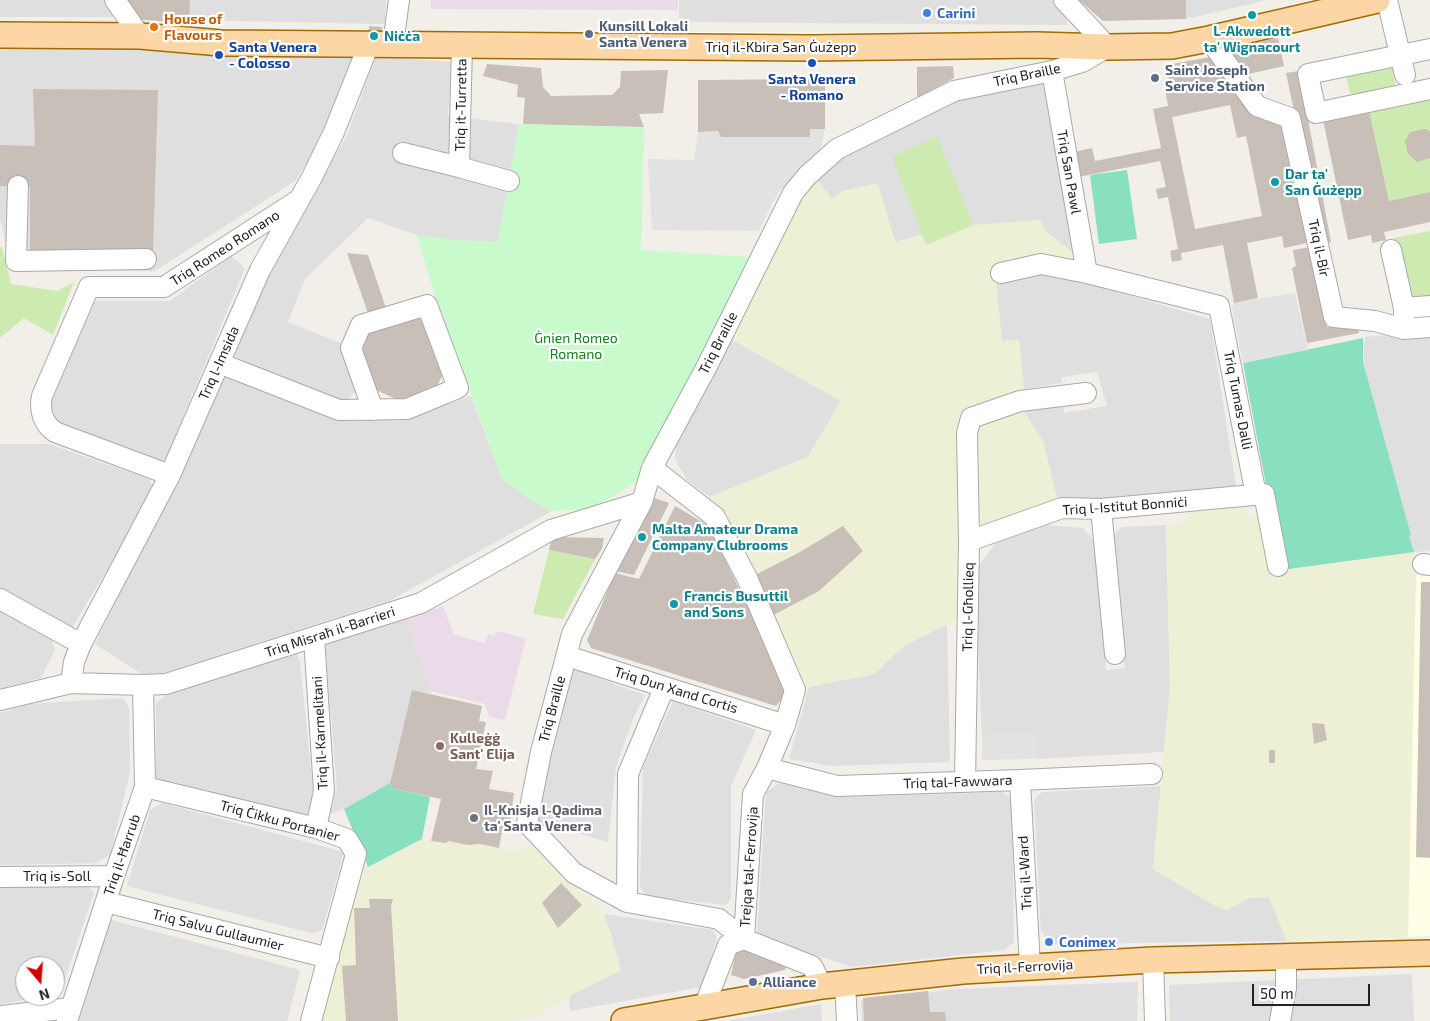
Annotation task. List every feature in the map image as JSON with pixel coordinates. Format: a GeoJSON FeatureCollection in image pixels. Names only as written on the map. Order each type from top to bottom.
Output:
{"type":"FeatureCollection","features":[{"type":"Feature","properties":{"kind":"main road","name":"Triq il-Kbira San Ġużepp"},"geometry":{"type":"LineString","coordinates":[[0,35],[140,36],[221,43],[810,48],[1036,45],[1108,48],[1172,46],[1377,0]]}},
{"type":"Feature","properties":{"kind":"main road","name":"Triq il-Ferrovija"},"geometry":{"type":"LineString","coordinates":[[624,1021],[833,985],[963,971],[1153,960],[1430,953]]}},
{"type":"Feature","properties":{"kind":"street"},"geometry":{"type":"LineString","coordinates":[[115,0],[140,36]]}},
{"type":"Feature","properties":{"kind":"street","name":"Triq l-Imsida"},"geometry":{"type":"LineString","coordinates":[[71,683],[74,662],[81,644],[170,475],[260,270],[381,44],[399,0]]}},
{"type":"Feature","properties":{"kind":"street"},"geometry":{"type":"LineString","coordinates":[[1064,0],[1108,48]]}},
{"type":"Feature","properties":{"kind":"street"},"geometry":{"type":"LineString","coordinates":[[1387,0],[1400,55],[1415,87],[1316,112],[1308,74],[1400,55],[1430,49]]}},
{"type":"Feature","properties":{"kind":"street","name":"Triq il-Bir"},"geometry":{"type":"LineString","coordinates":[[1209,39],[1257,106],[1290,118],[1334,317],[1375,321],[1404,329]]}},
{"type":"Feature","properties":{"kind":"street","name":"Triq it-Turretta"},"geometry":{"type":"LineString","coordinates":[[404,153],[459,167],[462,45]]}},
{"type":"Feature","properties":{"kind":"street","name":"Triq Braille"},"geometry":{"type":"LineString","coordinates":[[627,902],[574,873],[527,823],[541,752],[572,634],[642,502],[652,468],[707,366],[803,174],[837,149],[954,90],[1052,71],[1082,62],[1108,48]]}},
{"type":"Feature","properties":{"kind":"street","name":"Triq San Pawl"},"geometry":{"type":"LineString","coordinates":[[1052,71],[1087,273]]}},
{"type":"Feature","properties":{"kind":"street"},"geometry":{"type":"LineString","coordinates":[[459,167],[510,182]]}},
{"type":"Feature","properties":{"kind":"street"},"geometry":{"type":"LineString","coordinates":[[18,186],[16,261],[146,260]]}},
{"type":"Feature","properties":{"kind":"street","name":"Triq Romeo Romano"},"geometry":{"type":"LineString","coordinates":[[170,475],[55,432],[48,428],[45,422],[40,407],[42,396],[88,287],[164,287],[299,200]]}},
{"type":"Feature","properties":{"kind":"street"},"geometry":{"type":"LineString","coordinates":[[1391,250],[1404,308],[1404,329],[1430,327]]}},
{"type":"Feature","properties":{"kind":"street"},"geometry":{"type":"LineString","coordinates":[[1001,273],[1041,264],[1087,273]]}},
{"type":"Feature","properties":{"kind":"street","name":"Triq Tumas Dalli"},"geometry":{"type":"LineString","coordinates":[[1087,273],[1224,308],[1256,495]]}},
{"type":"Feature","properties":{"kind":"street"},"geometry":{"type":"LineString","coordinates":[[219,363],[339,410],[373,410],[407,409],[458,388],[427,305],[361,325],[351,348],[373,410]]}},
{"type":"Feature","properties":{"kind":"street"},"geometry":{"type":"LineString","coordinates":[[1404,308],[1430,306]]}},
{"type":"Feature","properties":{"kind":"street","name":"Triq l-Għollieq"},"geometry":{"type":"LineString","coordinates":[[965,782],[970,541],[967,432],[971,418],[1020,401],[1086,393]]}},
{"type":"Feature","properties":{"kind":"street","name":"Trejqa tal-Ferrovija"},"geometry":{"type":"LineString","coordinates":[[652,468],[715,517],[747,578],[795,690],[785,725],[767,768],[753,794],[744,939],[728,945],[704,1007]]}},
{"type":"Feature","properties":{"kind":"street"},"geometry":{"type":"LineString","coordinates":[[1256,495],[1264,494],[1268,504],[1278,566]]}},
{"type":"Feature","properties":{"kind":"street","name":"Triq l-Istitut Bonniċi"},"geometry":{"type":"LineString","coordinates":[[970,541],[1062,508],[1100,509],[1256,495]]}},
{"type":"Feature","properties":{"kind":"street","name":"Triq Misraħ il-Barrieri"},"geometry":{"type":"LineString","coordinates":[[0,700],[71,683],[166,684],[420,603],[552,530],[642,502]]}},
{"type":"Feature","properties":{"kind":"street"},"geometry":{"type":"LineString","coordinates":[[1100,509],[1115,654]]}},
{"type":"Feature","properties":{"kind":"street"},"geometry":{"type":"LineString","coordinates":[[0,599],[81,644]]}},
{"type":"Feature","properties":{"kind":"street","name":"Triq il-Karmelitani"},"geometry":{"type":"LineString","coordinates":[[314,637],[324,791],[316,828]]}},
{"type":"Feature","properties":{"kind":"street","name":"Triq Dun Xand Cortis"},"geometry":{"type":"LineString","coordinates":[[567,656],[785,725]]}},
{"type":"Feature","properties":{"kind":"street","name":"Triq il-Ħarrub"},"geometry":{"type":"LineString","coordinates":[[69,1014],[145,787],[143,685]]}},
{"type":"Feature","properties":{"kind":"street"},"geometry":{"type":"LineString","coordinates":[[664,688],[628,774],[627,902],[719,919],[744,939],[812,966],[833,985],[846,1021]]}},
{"type":"Feature","properties":{"kind":"street","name":"Triq tal-Fawwara"},"geometry":{"type":"LineString","coordinates":[[767,768],[837,786],[1152,774]]}},
{"type":"Feature","properties":{"kind":"street","name":"Triq il-Ward"},"geometry":{"type":"LineString","coordinates":[[1020,780],[1030,966]]}},
{"type":"Feature","properties":{"kind":"street","name":"Triq Ċikku Portanier"},"geometry":{"type":"LineString","coordinates":[[145,787],[316,828],[347,838],[356,854],[311,1021]]}},
{"type":"Feature","properties":{"kind":"street","name":"Triq is-Soll"},"geometry":{"type":"LineString","coordinates":[[0,877],[114,876]]}},
{"type":"Feature","properties":{"kind":"street","name":"Triq Salvu Gullaumier"},"geometry":{"type":"LineString","coordinates":[[106,902],[329,958]]}},
{"type":"Feature","properties":{"kind":"street"},"geometry":{"type":"LineString","coordinates":[[1280,1021],[1286,988],[1286,956]]}},
{"type":"Feature","properties":{"kind":"street"},"geometry":{"type":"LineString","coordinates":[[1153,960],[1155,1021]]}},
{"type":"Feature","properties":{"kind":"street"},"geometry":{"type":"LineString","coordinates":[[0,1016],[69,1014]]}},
{"type":"Feature","properties":{"kind":"shaded area"},"geometry":{"type":"Polygon","coordinates":[[[0,0],[109,0],[121,17],[0,17],[0,0]]]}},
{"type":"Feature","properties":{"kind":"shaded area"},"geometry":{"type":"Polygon","coordinates":[[[121,0],[386,0],[385,24],[136,19],[121,0]]]}},
{"type":"Feature","properties":{"kind":"shaded area"},"geometry":{"type":"Polygon","coordinates":[[[431,0],[678,0],[678,10],[431,9],[431,0]]]}},
{"type":"Feature","properties":{"kind":"shaded area"},"geometry":{"type":"Polygon","coordinates":[[[679,0],[1054,0],[1066,11],[1067,25],[679,22],[679,0]]]}},
{"type":"Feature","properties":{"kind":"shaded area"},"geometry":{"type":"Polygon","coordinates":[[[1186,0],[1267,0],[1186,19],[1186,0]]]}},
{"type":"Feature","properties":{"kind":"shaded area"},"geometry":{"type":"Polygon","coordinates":[[[0,41],[357,53],[327,131],[295,181],[155,271],[13,270],[0,220],[0,41]]]}},
{"type":"Feature","properties":{"kind":"shaded area"},"geometry":{"type":"Polygon","coordinates":[[[376,55],[451,62],[448,116],[519,124],[498,242],[453,240],[417,235],[368,218],[305,279],[288,322],[345,345],[359,386],[346,402],[243,365],[231,351],[276,250],[347,136],[376,55]]]}},
{"type":"Feature","properties":{"kind":"shaded area"},"geometry":{"type":"Polygon","coordinates":[[[1048,76],[1080,258],[1046,232],[926,245],[922,236],[895,242],[878,184],[832,199],[817,180],[851,150],[945,105],[1048,76]]]}},
{"type":"Feature","properties":{"kind":"shaded area"},"geometry":{"type":"Polygon","coordinates":[[[810,129],[825,129],[819,155],[781,189],[759,231],[652,230],[648,159],[694,160],[698,132],[718,131],[721,137],[810,137],[810,129]]]}},
{"type":"Feature","properties":{"kind":"shaded area"},"geometry":{"type":"Polygon","coordinates":[[[817,180],[832,199],[842,191],[878,183],[895,242],[921,235],[926,245],[973,225],[1040,220],[1046,232],[1080,258],[995,268],[1002,341],[1019,340],[1024,389],[1019,398],[969,412],[960,618],[905,645],[874,674],[802,688],[770,617],[819,591],[863,551],[842,527],[800,552],[753,576],[725,513],[710,497],[808,457],[841,401],[731,339],[798,199],[817,180]]]}},
{"type":"Feature","properties":{"kind":"shaded area"},"geometry":{"type":"Polygon","coordinates":[[[231,256],[245,268],[163,465],[60,429],[47,411],[95,301],[170,301],[231,256]]]}},
{"type":"Feature","properties":{"kind":"shaded area"},"geometry":{"type":"Polygon","coordinates":[[[1042,270],[1210,319],[1237,492],[1058,503],[1043,441],[1020,406],[1063,404],[1064,413],[1107,406],[1097,372],[1062,377],[1062,383],[1024,389],[1019,341],[1002,342],[989,285],[1042,270]]]}},
{"type":"Feature","properties":{"kind":"shaded area"},"geometry":{"type":"Polygon","coordinates":[[[1295,293],[1308,350],[1243,363],[1232,308],[1234,303],[1295,293]]]}},
{"type":"Feature","properties":{"kind":"shaded area"},"geometry":{"type":"Polygon","coordinates":[[[1428,332],[1430,339],[1430,551],[1414,552],[1408,535],[1411,535],[1363,362],[1365,337],[1428,332]]]}},
{"type":"Feature","properties":{"kind":"shaded area"},"geometry":{"type":"Polygon","coordinates":[[[731,339],[841,401],[808,457],[710,497],[687,480],[675,459],[677,439],[731,339]]]}},
{"type":"Feature","properties":{"kind":"shaded area"},"geometry":{"type":"Polygon","coordinates":[[[225,376],[333,416],[400,421],[471,396],[502,478],[526,497],[552,511],[391,600],[148,678],[95,644],[225,376]]]}},
{"type":"Feature","properties":{"kind":"shaded area"},"geometry":{"type":"Polygon","coordinates":[[[1020,406],[1043,441],[1058,503],[974,529],[977,422],[1020,406]]]}},
{"type":"Feature","properties":{"kind":"shaded area"},"geometry":{"type":"Polygon","coordinates":[[[0,444],[49,444],[149,479],[155,491],[70,631],[0,587],[0,444]]]}},
{"type":"Feature","properties":{"kind":"shaded area"},"geometry":{"type":"Polygon","coordinates":[[[1246,506],[1247,519],[1265,516],[1282,570],[1414,552],[1416,575],[1408,937],[1287,941],[1269,897],[1249,898],[1227,910],[1212,904],[1153,869],[1170,687],[1166,525],[1187,524],[1187,510],[1246,506]]]}},
{"type":"Feature","properties":{"kind":"shaded area"},"geometry":{"type":"Polygon","coordinates":[[[1034,524],[1083,528],[1095,542],[1106,670],[1125,668],[1110,538],[1122,527],[1166,525],[1170,687],[1164,752],[1036,759],[1035,734],[982,736],[975,571],[1001,536],[1034,524]]]}},
{"type":"Feature","properties":{"kind":"shaded area"},"geometry":{"type":"Polygon","coordinates":[[[1416,575],[1430,576],[1430,936],[1408,937],[1416,575]]]}},
{"type":"Feature","properties":{"kind":"shaded area"},"geometry":{"type":"Polygon","coordinates":[[[443,606],[454,635],[485,643],[488,634],[495,636],[496,631],[526,638],[505,720],[489,717],[485,704],[431,691],[406,619],[443,606]]]}},
{"type":"Feature","properties":{"kind":"shaded area"},"geometry":{"type":"Polygon","coordinates":[[[0,608],[52,640],[55,650],[41,678],[0,689],[0,608]]]}},
{"type":"Feature","properties":{"kind":"shaded area"},"geometry":{"type":"Polygon","coordinates":[[[406,619],[432,694],[412,690],[390,783],[344,809],[330,814],[337,789],[325,644],[406,619]]]}},
{"type":"Feature","properties":{"kind":"shaded area"},"geometry":{"type":"Polygon","coordinates":[[[947,624],[950,762],[831,766],[789,759],[809,687],[874,674],[905,645],[947,624]]]}},
{"type":"Feature","properties":{"kind":"shaded area"},"geometry":{"type":"Polygon","coordinates":[[[297,654],[300,662],[313,790],[308,818],[156,781],[156,703],[172,690],[297,654]]]}},
{"type":"Feature","properties":{"kind":"shaded area"},"geometry":{"type":"Polygon","coordinates":[[[574,669],[645,695],[633,719],[616,767],[608,842],[538,822],[535,804],[567,673],[574,669]]]}},
{"type":"Feature","properties":{"kind":"shaded area"},"geometry":{"type":"Polygon","coordinates":[[[123,698],[129,708],[130,772],[110,855],[96,863],[0,865],[0,713],[28,704],[123,698]]]}},
{"type":"Feature","properties":{"kind":"shaded area"},"geometry":{"type":"Polygon","coordinates":[[[673,701],[756,730],[731,786],[731,898],[726,905],[645,896],[640,886],[643,768],[673,701]]]}},
{"type":"Feature","properties":{"kind":"shaded area"},"geometry":{"type":"Polygon","coordinates":[[[1035,734],[1036,759],[982,760],[982,736],[1035,734]]]}},
{"type":"Feature","properties":{"kind":"shaded area"},"geometry":{"type":"Polygon","coordinates":[[[779,783],[837,797],[1002,792],[1012,799],[1014,942],[1005,950],[852,967],[757,936],[766,792],[779,783]]]}},
{"type":"Feature","properties":{"kind":"shaded area"},"geometry":{"type":"Polygon","coordinates":[[[1161,786],[1153,869],[1212,904],[1227,910],[1249,898],[1269,897],[1287,941],[1055,944],[1041,932],[1034,800],[1042,792],[1161,786]]]}},
{"type":"Feature","properties":{"kind":"shaded area"},"geometry":{"type":"Polygon","coordinates":[[[162,803],[344,852],[322,931],[311,933],[127,886],[150,810],[162,803]]]}},
{"type":"Feature","properties":{"kind":"shaded area"},"geometry":{"type":"Polygon","coordinates":[[[422,839],[468,845],[480,844],[520,852],[533,842],[600,910],[611,934],[621,970],[569,996],[536,1016],[512,1021],[316,1021],[358,867],[368,867],[422,839]]]}},
{"type":"Feature","properties":{"kind":"shaded area"},"geometry":{"type":"Polygon","coordinates":[[[87,885],[94,893],[65,979],[65,956],[15,956],[15,1002],[0,1004],[0,887],[87,885]]]}},
{"type":"Feature","properties":{"kind":"shaded area"},"geometry":{"type":"Polygon","coordinates":[[[604,914],[713,930],[717,939],[701,987],[570,1011],[569,996],[621,970],[604,914]]]}},
{"type":"Feature","properties":{"kind":"shaded area"},"geometry":{"type":"Polygon","coordinates":[[[111,920],[300,970],[287,1021],[78,1021],[111,920]]]}},
{"type":"Feature","properties":{"kind":"shaded area"},"geometry":{"type":"Polygon","coordinates":[[[1412,974],[1414,1021],[1170,1021],[1169,985],[1412,974]]]}},
{"type":"Feature","properties":{"kind":"shaded area"},"geometry":{"type":"Polygon","coordinates":[[[1138,982],[1137,1021],[862,1021],[861,1001],[953,989],[1138,982]]]}},
{"type":"Feature","properties":{"kind":"shaded area"},"geometry":{"type":"Polygon","coordinates":[[[821,1004],[822,1021],[726,1021],[821,1004]]]}},
{"type":"Feature","properties":{"kind":"green space"},"geometry":{"type":"Polygon","coordinates":[[[1395,60],[1397,72],[1393,73],[1396,91],[1359,98],[1350,93],[1345,71],[1395,60]]]}},
{"type":"Feature","properties":{"kind":"green space"},"geometry":{"type":"Polygon","coordinates":[[[1430,94],[1430,192],[1389,201],[1368,106],[1430,94]]]}},
{"type":"Feature","properties":{"kind":"green space","name":"Ġnien Romeo Romano"},"geometry":{"type":"Polygon","coordinates":[[[519,124],[644,127],[641,250],[751,257],[645,470],[634,483],[592,509],[552,511],[526,497],[502,478],[434,292],[417,235],[453,240],[498,242],[519,124]]]}},
{"type":"Feature","properties":{"kind":"green space"},"geometry":{"type":"Polygon","coordinates":[[[937,136],[973,225],[926,245],[892,157],[937,136]]]}},
{"type":"Feature","properties":{"kind":"green space"},"geometry":{"type":"Polygon","coordinates":[[[1127,170],[1137,239],[1099,244],[1090,175],[1127,170]]]}},
{"type":"Feature","properties":{"kind":"green space"},"geometry":{"type":"Polygon","coordinates":[[[1430,231],[1430,302],[1407,304],[1393,238],[1430,231]]]}},
{"type":"Feature","properties":{"kind":"green space"},"geometry":{"type":"Polygon","coordinates":[[[0,247],[2,247],[11,284],[57,291],[74,282],[53,335],[24,318],[0,338],[0,247]]]}},
{"type":"Feature","properties":{"kind":"green space"},"geometry":{"type":"Polygon","coordinates":[[[1363,338],[1363,362],[1411,535],[1409,536],[1414,552],[1282,570],[1243,363],[1363,338]]]}},
{"type":"Feature","properties":{"kind":"green space"},"geometry":{"type":"Polygon","coordinates":[[[549,550],[595,559],[563,619],[533,614],[549,550]]]}},
{"type":"Feature","properties":{"kind":"green space"},"geometry":{"type":"Polygon","coordinates":[[[390,783],[391,788],[430,797],[422,839],[368,867],[344,809],[390,783]]]}},
{"type":"Feature","properties":{"kind":"pier","name":"L-Akwedott ta' Wignacourt"},"geometry":{"type":"Polygon","coordinates":[[[1318,0],[1175,35],[382,32],[1175,34],[1318,0]]]}},
{"type":"Feature","properties":{"kind":"building"},"geometry":{"type":"Polygon","coordinates":[[[117,0],[190,0],[189,23],[130,19],[117,0]]]}},
{"type":"Feature","properties":{"kind":"building"},"geometry":{"type":"Polygon","coordinates":[[[1079,0],[1186,0],[1186,19],[1103,21],[1079,0]]]}},
{"type":"Feature","properties":{"kind":"building"},"geometry":{"type":"Polygon","coordinates":[[[369,26],[382,27],[381,38],[368,37],[369,26]]]}},
{"type":"Feature","properties":{"kind":"building"},"geometry":{"type":"Polygon","coordinates":[[[1278,38],[1284,66],[1240,76],[1222,50],[1278,38]]]}},
{"type":"Feature","properties":{"kind":"building","name":"Dar ta' San Ġużepp"},"geometry":{"type":"Polygon","coordinates":[[[1211,57],[1282,119],[1307,243],[1284,248],[1282,236],[1247,243],[1258,298],[1234,303],[1223,245],[1181,253],[1182,260],[1172,262],[1170,251],[1178,249],[1168,197],[1158,199],[1156,189],[1166,187],[1160,161],[1078,177],[1074,152],[1092,148],[1095,161],[1161,148],[1153,109],[1168,106],[1165,89],[1170,88],[1166,65],[1211,57]],[[1230,105],[1172,117],[1195,229],[1262,216],[1246,136],[1237,138],[1230,105]]]}},
{"type":"Feature","properties":{"kind":"building"},"geometry":{"type":"Polygon","coordinates":[[[487,64],[541,68],[543,87],[551,96],[612,95],[620,87],[621,71],[668,70],[663,113],[639,114],[644,127],[523,124],[525,98],[517,97],[518,85],[483,76],[487,64]]]}},
{"type":"Feature","properties":{"kind":"building"},"geometry":{"type":"Polygon","coordinates":[[[953,66],[954,78],[917,98],[917,67],[953,66]]]}},
{"type":"Feature","properties":{"kind":"building"},"geometry":{"type":"Polygon","coordinates":[[[1299,71],[1331,242],[1322,244],[1286,73],[1299,71]]]}},
{"type":"Feature","properties":{"kind":"building"},"geometry":{"type":"Polygon","coordinates":[[[825,79],[825,129],[810,129],[810,137],[721,137],[718,131],[698,132],[698,80],[825,79]]]}},
{"type":"Feature","properties":{"kind":"building"},"geometry":{"type":"Polygon","coordinates":[[[33,89],[158,90],[153,253],[30,251],[30,187],[0,186],[0,145],[35,146],[33,89]]]}},
{"type":"Feature","properties":{"kind":"building"},"geometry":{"type":"Polygon","coordinates":[[[1368,106],[1389,201],[1430,192],[1430,222],[1384,232],[1386,240],[1372,243],[1371,235],[1348,240],[1322,115],[1368,106]]]}},
{"type":"Feature","properties":{"kind":"building"},"geometry":{"type":"Polygon","coordinates":[[[1425,129],[1430,132],[1430,158],[1417,162],[1408,154],[1405,141],[1410,132],[1425,129]]]}},
{"type":"Feature","properties":{"kind":"building"},"geometry":{"type":"Polygon","coordinates":[[[1316,246],[1327,327],[1358,324],[1359,333],[1307,343],[1292,268],[1296,266],[1293,250],[1316,246]]]}},
{"type":"Feature","properties":{"kind":"building"},"geometry":{"type":"Polygon","coordinates":[[[347,253],[368,255],[386,308],[368,313],[347,253]]]}},
{"type":"Feature","properties":{"kind":"building"},"geometry":{"type":"Polygon","coordinates":[[[415,313],[424,323],[442,376],[436,388],[401,401],[376,390],[360,343],[368,331],[415,313]]]}},
{"type":"Feature","properties":{"kind":"building","name":"Malta Amateur Drama Company Clubrooms"},"geometry":{"type":"Polygon","coordinates":[[[652,497],[669,503],[634,575],[615,571],[652,497]]]}},
{"type":"Feature","properties":{"kind":"building","name":"Francis Busuttil and Sons"},"geometry":{"type":"Polygon","coordinates":[[[675,506],[709,526],[788,691],[776,706],[591,648],[587,640],[615,573],[639,579],[675,506]]]}},
{"type":"Feature","properties":{"kind":"building"},"geometry":{"type":"Polygon","coordinates":[[[843,526],[863,551],[819,591],[770,617],[753,576],[800,552],[843,526]]]}},
{"type":"Feature","properties":{"kind":"building"},"geometry":{"type":"Polygon","coordinates":[[[552,537],[604,538],[602,549],[595,559],[549,550],[552,537]]]}},
{"type":"Feature","properties":{"kind":"building"},"geometry":{"type":"Polygon","coordinates":[[[1421,582],[1430,582],[1430,858],[1416,857],[1421,582]]]}},
{"type":"Feature","properties":{"kind":"building","name":"Kulleġġ Sant' Elija"},"geometry":{"type":"Polygon","coordinates":[[[412,690],[482,706],[479,721],[486,722],[476,769],[493,771],[489,789],[514,793],[509,831],[502,830],[499,848],[480,844],[468,845],[448,841],[446,843],[431,841],[441,799],[391,788],[390,783],[412,690]]]}},
{"type":"Feature","properties":{"kind":"building"},"geometry":{"type":"Polygon","coordinates":[[[1312,723],[1324,724],[1327,740],[1314,744],[1312,723]]]}},
{"type":"Feature","properties":{"kind":"building"},"geometry":{"type":"Polygon","coordinates":[[[1269,750],[1275,750],[1275,763],[1269,763],[1269,750]]]}},
{"type":"Feature","properties":{"kind":"building"},"geometry":{"type":"Polygon","coordinates":[[[561,883],[582,905],[558,928],[542,903],[561,883]]]}},
{"type":"Feature","properties":{"kind":"building"},"geometry":{"type":"Polygon","coordinates":[[[369,899],[393,899],[391,906],[398,1021],[346,1021],[342,966],[356,965],[354,908],[370,908],[369,899]]]}},
{"type":"Feature","properties":{"kind":"building"},"geometry":{"type":"Polygon","coordinates":[[[737,947],[786,964],[785,970],[744,979],[731,975],[737,947]]]}},
{"type":"Feature","properties":{"kind":"building"},"geometry":{"type":"Polygon","coordinates":[[[928,991],[930,1012],[945,1012],[946,1021],[864,1021],[863,998],[928,991]]]}},
{"type":"Feature","properties":{"kind":"place","name":"Carini"},"geometry":{"type":"Point","coordinates":[927,13]}},
{"type":"Feature","properties":{"kind":"place","name":"L-Akwedott ta' Wignacourt"},"geometry":{"type":"Point","coordinates":[1252,15]}},
{"type":"Feature","properties":{"kind":"place","name":"House of Flavours"},"geometry":{"type":"Point","coordinates":[154,27]}},
{"type":"Feature","properties":{"kind":"place","name":"Kunsill Lokali Santa Venera"},"geometry":{"type":"Point","coordinates":[589,34]}},
{"type":"Feature","properties":{"kind":"place","name":"Niċċa"},"geometry":{"type":"Point","coordinates":[374,36]}},
{"type":"Feature","properties":{"kind":"place","name":"Santa Venera - Colosso"},"geometry":{"type":"Point","coordinates":[219,55]}},
{"type":"Feature","properties":{"kind":"place","name":"Santa Venera - Romano"},"geometry":{"type":"Point","coordinates":[812,63]}},
{"type":"Feature","properties":{"kind":"place","name":"Saint Joseph Service Station"},"geometry":{"type":"Point","coordinates":[1155,78]}},
{"type":"Feature","properties":{"kind":"place","name":"Dar ta' San Ġużepp"},"geometry":{"type":"Point","coordinates":[1275,182]}},
{"type":"Feature","properties":{"kind":"place","name":"Malta Amateur Drama Company Clubrooms"},"geometry":{"type":"Point","coordinates":[642,537]}},
{"type":"Feature","properties":{"kind":"place","name":"Francis Busuttil and Sons"},"geometry":{"type":"Point","coordinates":[674,604]}},
{"type":"Feature","properties":{"kind":"place","name":"Kulleġġ Sant' Elija"},"geometry":{"type":"Point","coordinates":[440,746]}},
{"type":"Feature","properties":{"kind":"place","name":"Il-Knisja l-Qadima ta' Santa Venera"},"geometry":{"type":"Point","coordinates":[474,818]}},
{"type":"Feature","properties":{"kind":"place","name":"Conimex"},"geometry":{"type":"Point","coordinates":[1049,942]}},
{"type":"Feature","properties":{"kind":"place","name":"Alliance"},"geometry":{"type":"Point","coordinates":[753,982]}}]}
